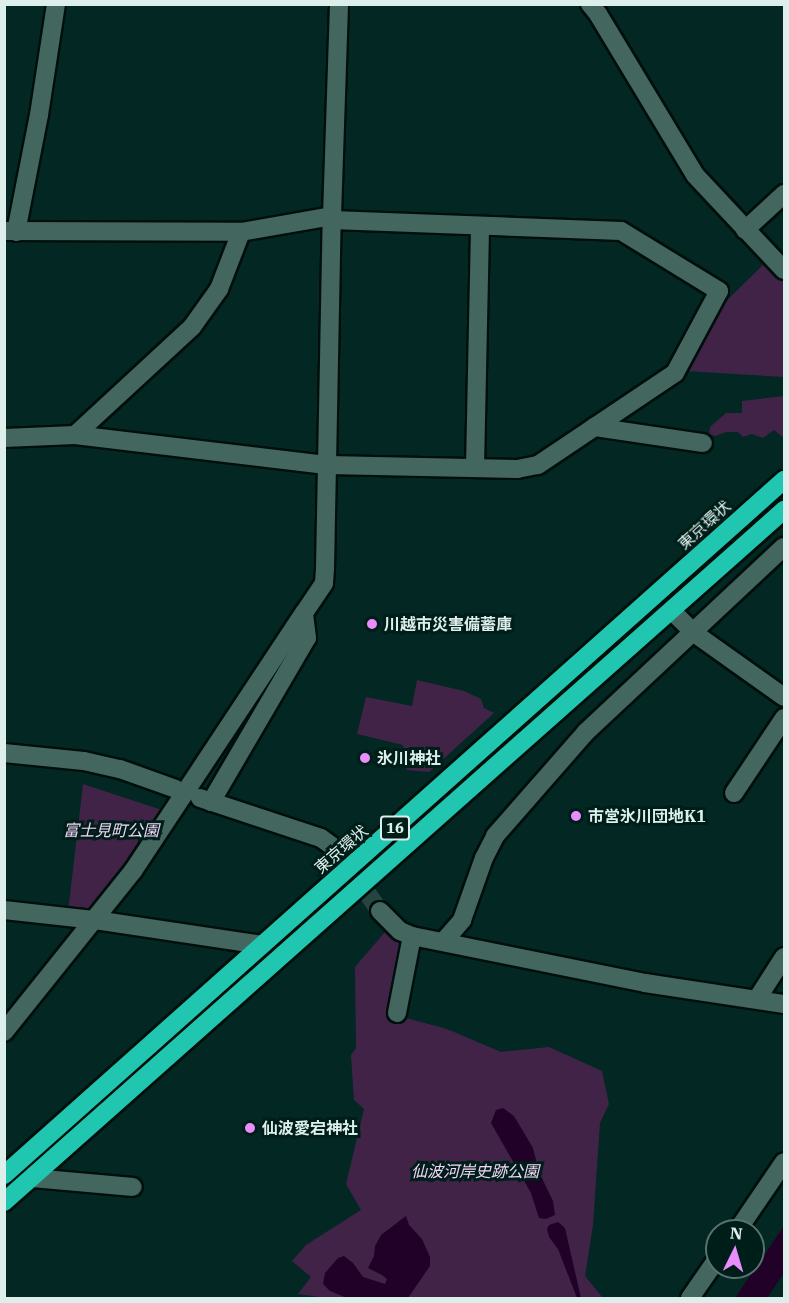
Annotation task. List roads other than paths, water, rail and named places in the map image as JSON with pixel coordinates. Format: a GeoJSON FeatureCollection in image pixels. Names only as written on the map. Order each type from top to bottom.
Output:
{"type":"FeatureCollection","features":[{"type":"Feature","properties":{"kind":"highway","name":"東京環状"},"geometry":{"type":"LineString","coordinates":[[4,1174],[784,480]]}},
{"type":"Feature","properties":{"kind":"highway","name":"16"},"geometry":{"type":"LineString","coordinates":[[4,1202],[673,612],[784,510]]}},
{"type":"Feature","properties":{"kind":"street"},"geometry":{"type":"LineString","coordinates":[[4,438],[75,435],[328,465],[517,469],[538,465],[675,373],[719,291],[621,231],[332,218],[241,232],[10,231],[39,115],[56,4]]}},
{"type":"Feature","properties":{"kind":"street"},"geometry":{"type":"LineString","coordinates":[[4,1032],[95,920],[159,835],[324,583],[339,4]]}},
{"type":"Feature","properties":{"kind":"street"},"geometry":{"type":"LineString","coordinates":[[590,4],[694,175],[784,270]]}},
{"type":"Feature","properties":{"kind":"street"},"geometry":{"type":"LineString","coordinates":[[745,230],[784,194]]}},
{"type":"Feature","properties":{"kind":"street"},"geometry":{"type":"LineString","coordinates":[[474,467],[480,226]]}},
{"type":"Feature","properties":{"kind":"street"},"geometry":{"type":"LineString","coordinates":[[75,435],[192,327],[219,289],[241,232]]}},
{"type":"Feature","properties":{"kind":"street"},"geometry":{"type":"LineString","coordinates":[[594,427],[703,443]]}},
{"type":"Feature","properties":{"kind":"street"},"geometry":{"type":"LineString","coordinates":[[444,941],[462,920],[484,858],[495,836],[586,732],[784,547]]}},
{"type":"Feature","properties":{"kind":"street"},"geometry":{"type":"LineString","coordinates":[[673,612],[693,633],[784,697]]}},
{"type":"Feature","properties":{"kind":"street"},"geometry":{"type":"LineString","coordinates":[[304,613],[307,638],[205,800],[321,838],[335,848]]}},
{"type":"Feature","properties":{"kind":"street"},"geometry":{"type":"LineString","coordinates":[[734,793],[784,718]]}},
{"type":"Feature","properties":{"kind":"street"},"geometry":{"type":"LineString","coordinates":[[4,753],[84,761],[120,769],[176,789]]}},
{"type":"Feature","properties":{"kind":"street"},"geometry":{"type":"LineString","coordinates":[[4,910],[95,920],[262,945]]}},
{"type":"Feature","properties":{"kind":"street"},"geometry":{"type":"LineString","coordinates":[[380,910],[400,931],[412,936],[645,983],[784,1004]]}},
{"type":"Feature","properties":{"kind":"street"},"geometry":{"type":"LineString","coordinates":[[397,1013],[412,936]]}},
{"type":"Feature","properties":{"kind":"street"},"geometry":{"type":"LineString","coordinates":[[757,999],[784,957]]}},
{"type":"Feature","properties":{"kind":"street"},"geometry":{"type":"LineString","coordinates":[[745,1219],[784,1162]]}},
{"type":"Feature","properties":{"kind":"street"},"geometry":{"type":"LineString","coordinates":[[33,1178],[133,1187]]}},
{"type":"Feature","properties":{"kind":"street"},"geometry":{"type":"LineString","coordinates":[[690,1299],[705,1277]]}},
{"type":"Feature","properties":{"kind":"tunnel"},"geometry":{"type":"LineString","coordinates":[[335,848],[380,911]]}},
{"type":"Feature","properties":{"kind":"place","name":"川越市災害備蓄庫"},"geometry":{"type":"Point","coordinates":[372,624]}},
{"type":"Feature","properties":{"kind":"place","name":"氷川神社"},"geometry":{"type":"Point","coordinates":[365,758]}},
{"type":"Feature","properties":{"kind":"place","name":"市営氷川団地K1"},"geometry":{"type":"Point","coordinates":[576,816]}},
{"type":"Feature","properties":{"kind":"place","name":"仙波愛宕神社"},"geometry":{"type":"Point","coordinates":[250,1128]}},
{"type":"Feature","properties":{"kind":"park label","name":"富士見町公園"},"geometry":{"type":"Point","coordinates":[111,830]}},
{"type":"Feature","properties":{"kind":"park label","name":"仙波河岸史跡公園"},"geometry":{"type":"Point","coordinates":[475,1171]}}]}
